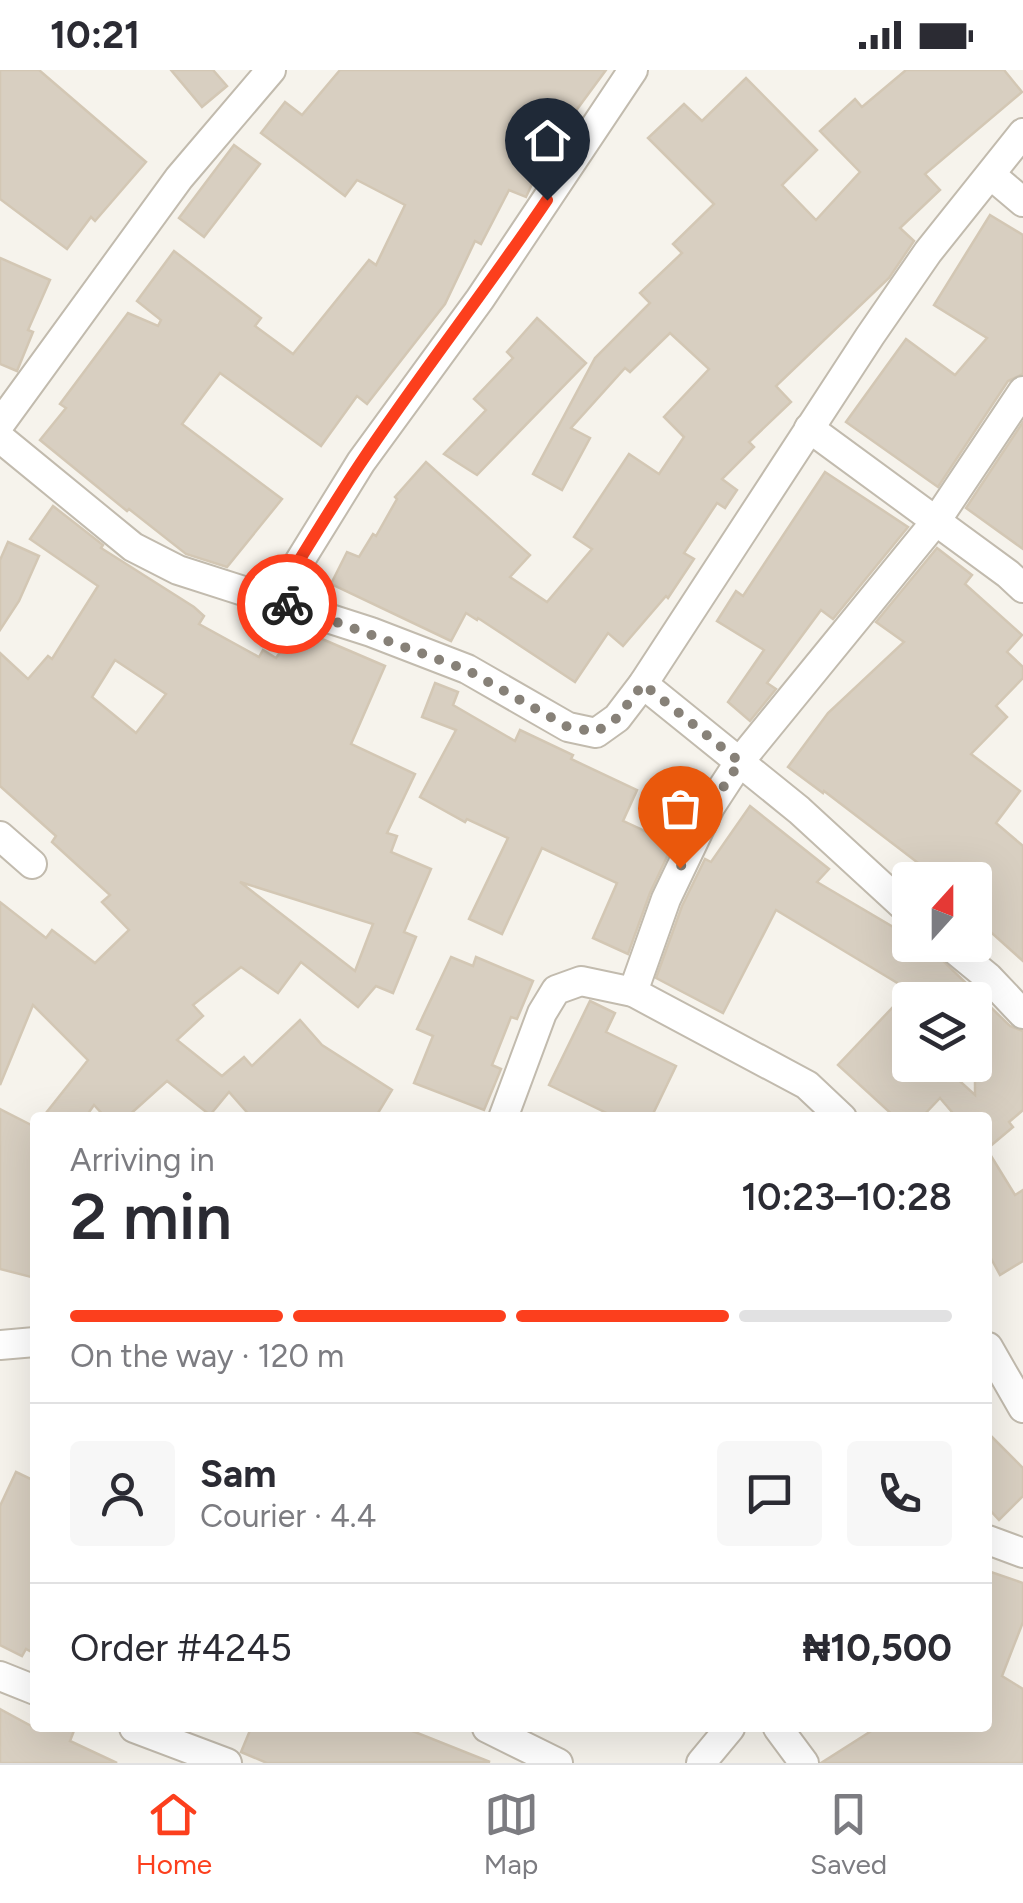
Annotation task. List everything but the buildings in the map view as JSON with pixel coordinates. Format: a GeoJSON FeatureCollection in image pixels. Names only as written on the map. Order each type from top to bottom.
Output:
{"type":"FeatureCollection","features":[{"type":"Feature","properties":{"kind":"street"},"geometry":{"type":"LineString","coordinates":[[0,424],[178,178],[271,70]]}},
{"type":"Feature","properties":{"kind":"street"},"geometry":{"type":"LineString","coordinates":[[274,601],[361,462],[480,299],[633,70]]}},
{"type":"Feature","properties":{"kind":"street"},"geometry":{"type":"LineString","coordinates":[[0,438],[133,546],[178,570],[353,626],[467,670],[568,727],[596,732],[617,718],[643,684],[808,428],[928,252],[1023,133]]}},
{"type":"Feature","properties":{"kind":"street"},"geometry":{"type":"LineString","coordinates":[[991,175],[1023,202]]}},
{"type":"Feature","properties":{"kind":"street"},"geometry":{"type":"LineString","coordinates":[[633,992],[666,899],[710,807],[740,762],[936,521],[1023,391]]}},
{"type":"Feature","properties":{"kind":"street"},"geometry":{"type":"LineString","coordinates":[[808,428],[1023,588]]}},
{"type":"Feature","properties":{"kind":"street"},"geometry":{"type":"LineString","coordinates":[[643,684],[799,810],[892,895]]}},
{"type":"Feature","properties":{"kind":"street"},"geometry":{"type":"LineString","coordinates":[[0,836],[32,864]]}},
{"type":"Feature","properties":{"kind":"street"},"geometry":{"type":"LineString","coordinates":[[969,962],[1023,1014]]}},
{"type":"Feature","properties":{"kind":"street"},"geometry":{"type":"LineString","coordinates":[[505,1112],[542,1014],[556,990],[581,981],[633,992],[806,1086],[835,1112]]}},
{"type":"Feature","properties":{"kind":"street"},"geometry":{"type":"LineString","coordinates":[[0,1345],[30,1342]]}},
{"type":"Feature","properties":{"kind":"street"},"geometry":{"type":"LineString","coordinates":[[992,1354],[1023,1408]]}},
{"type":"Feature","properties":{"kind":"street"},"geometry":{"type":"LineString","coordinates":[[992,1541],[1023,1552]]}},
{"type":"Feature","properties":{"kind":"street"},"geometry":{"type":"LineString","coordinates":[[0,1676],[30,1688]]}},
{"type":"Feature","properties":{"kind":"street"},"geometry":{"type":"LineString","coordinates":[[145,1732],[227,1763]]}},
{"type":"Feature","properties":{"kind":"street"},"geometry":{"type":"LineString","coordinates":[[495,1732],[558,1763]]}},
{"type":"Feature","properties":{"kind":"street"},"geometry":{"type":"LineString","coordinates":[[701,1763],[727,1732]]}},
{"type":"Feature","properties":{"kind":"street"},"geometry":{"type":"LineString","coordinates":[[781,1732],[804,1763]]}},
{"type":"Feature","properties":{"kind":"way so far"},"geometry":{"type":"LineString","coordinates":[[287,604],[467,670],[568,727],[596,732],[617,718],[643,684],[740,762],[710,807],[680,868]]}},
{"type":"Feature","properties":{"kind":"route"},"geometry":{"type":"LineString","coordinates":[[287,604],[274,601],[361,462],[547,200]]}}]}
